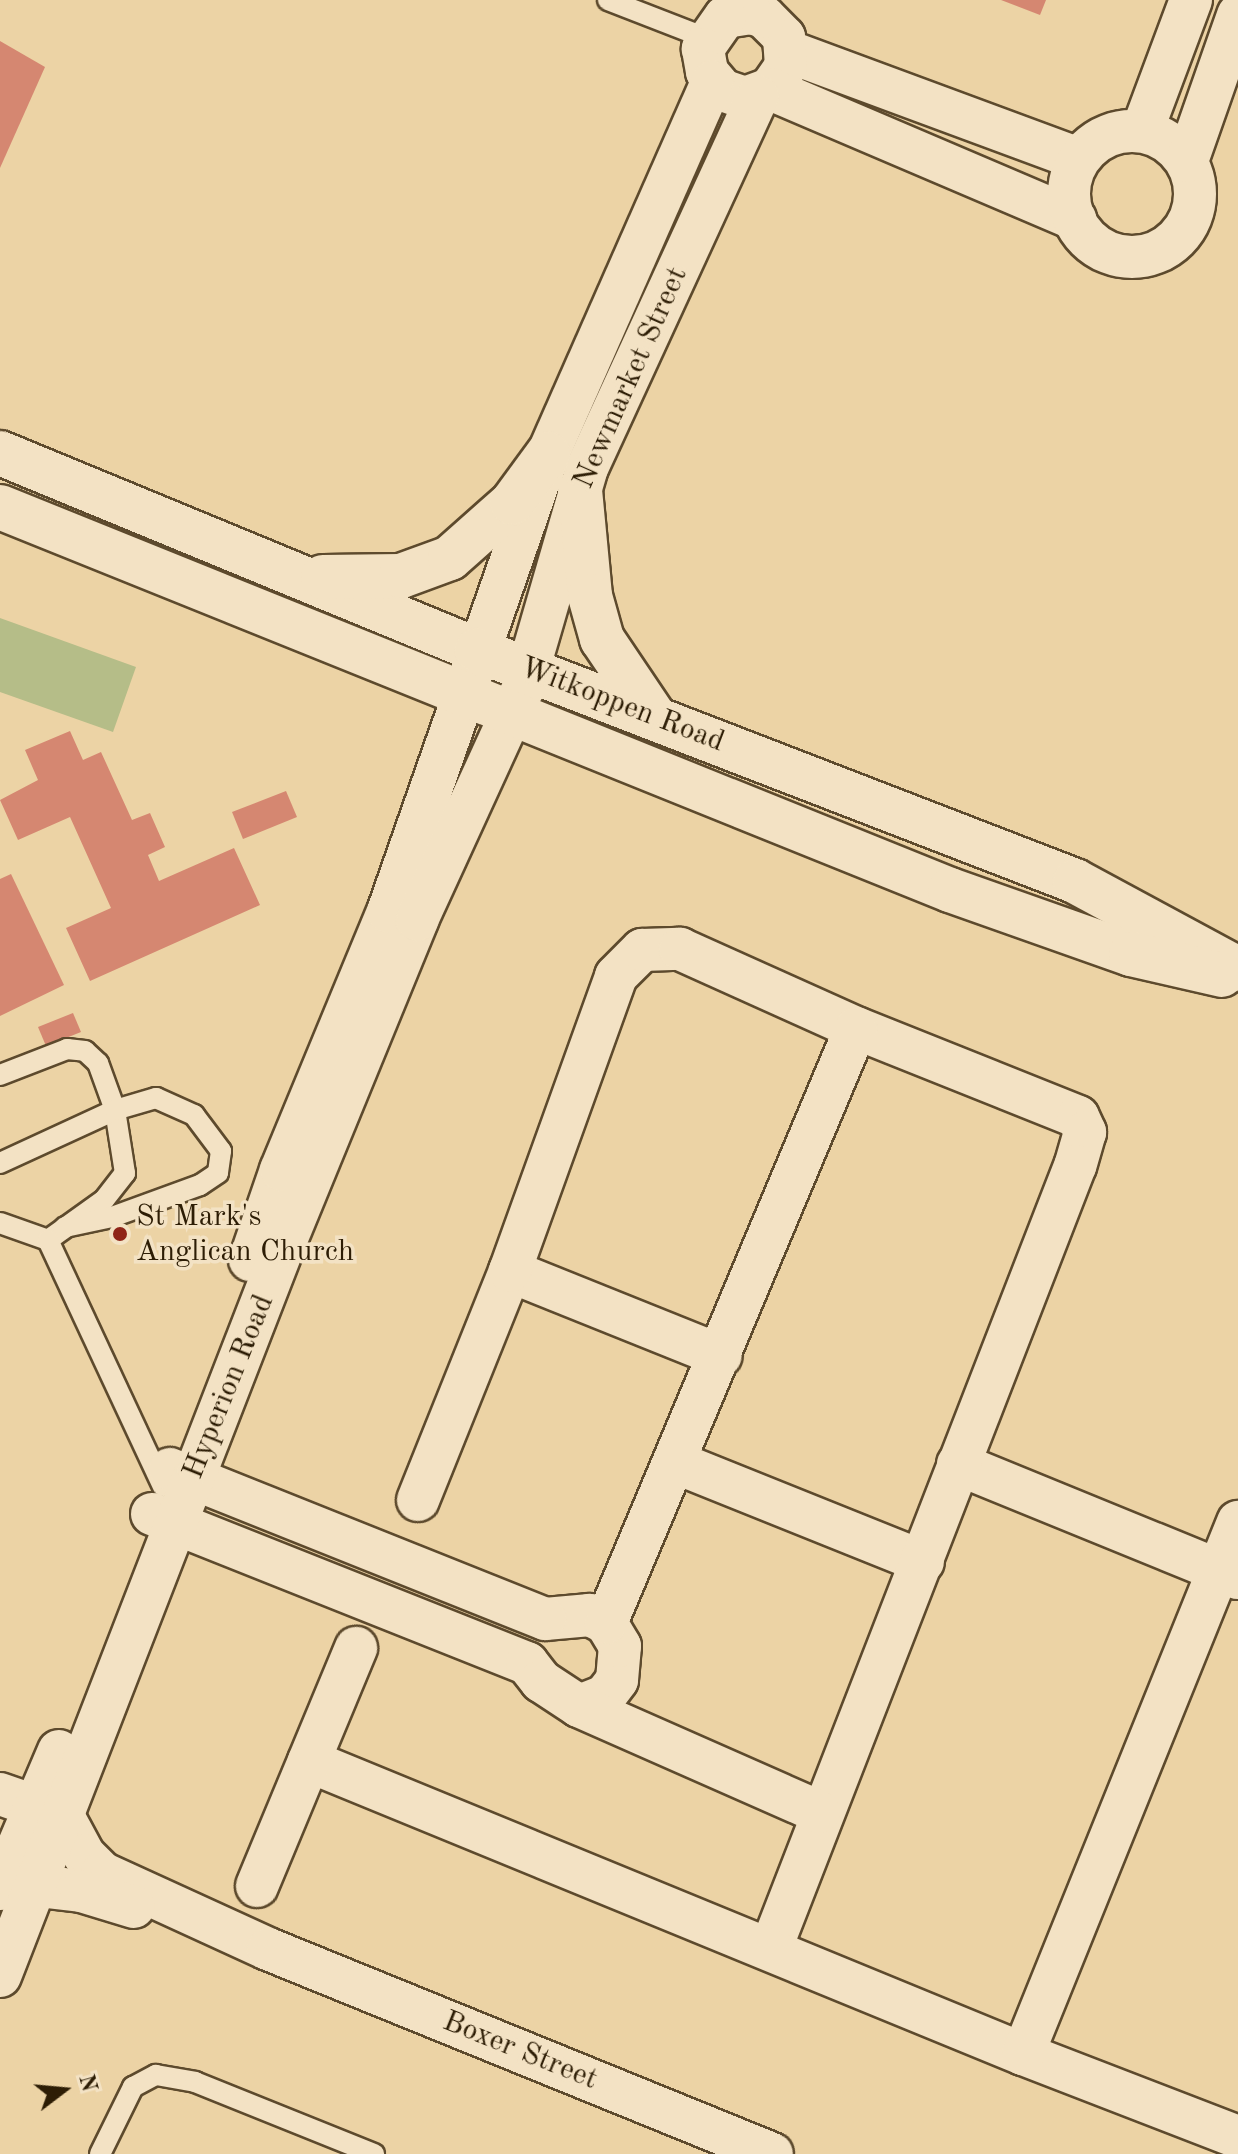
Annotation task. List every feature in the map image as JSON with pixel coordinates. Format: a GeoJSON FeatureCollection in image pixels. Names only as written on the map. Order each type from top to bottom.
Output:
{"type":"FeatureCollection","features":[{"type":"Feature","properties":{"kind":"main road","name":"Witkoppen Road"},"geometry":{"type":"LineString","coordinates":[[0,453],[477,650],[1075,881],[1238,969]]}},
{"type":"Feature","properties":{"kind":"main road"},"geometry":{"type":"LineString","coordinates":[[305,577],[401,576],[450,558],[512,503],[548,454]]}},
{"type":"Feature","properties":{"kind":"main road"},"geometry":{"type":"LineString","coordinates":[[580,490],[590,596],[602,639],[655,718]]}},
{"type":"Feature","properties":{"kind":"main road","name":"Witkoppen Road"},"geometry":{"type":"LineString","coordinates":[[0,507],[950,890],[1131,954],[1238,979]]}},
{"type":"Feature","properties":{"kind":"street"},"geometry":{"type":"LineString","coordinates":[[1142,131],[1191,0]]}},
{"type":"Feature","properties":{"kind":"street"},"geometry":{"type":"LineString","coordinates":[[764,92],[780,79],[787,51],[784,37],[768,8],[725,17],[706,38],[703,61],[712,82],[733,96],[764,92],[1075,219],[1098,247],[1115,254],[1142,256],[1170,245],[1194,210],[1195,188],[1187,161],[1161,137],[1142,131],[1102,138],[1077,158],[1070,185],[1075,219]]}},
{"type":"Feature","properties":{"kind":"street"},"geometry":{"type":"LineString","coordinates":[[1187,161],[1238,15]]}},
{"type":"Feature","properties":{"kind":"street"},"geometry":{"type":"LineString","coordinates":[[787,51],[1077,158]]}},
{"type":"Feature","properties":{"kind":"street","name":"Newmarket Street"},"geometry":{"type":"LineString","coordinates":[[462,694],[548,454],[712,82]]}},
{"type":"Feature","properties":{"kind":"street","name":"Newmarket Street"},"geometry":{"type":"LineString","coordinates":[[511,715],[580,490],[764,92]]}},
{"type":"Feature","properties":{"kind":"street","name":"Hyperion Road"},"geometry":{"type":"LineString","coordinates":[[171,1494],[281,1170],[388,912],[462,694]]}},
{"type":"Feature","properties":{"kind":"street","name":"Hyperion Road"},"geometry":{"type":"LineString","coordinates":[[0,1976],[33,1806],[171,1494],[417,920],[511,715]]}},
{"type":"Feature","properties":{"kind":"street"},"geometry":{"type":"LineString","coordinates":[[418,1500],[510,1271],[616,976],[629,958],[655,946],[680,949],[856,1028],[1057,1104],[1083,1123],[1084,1143],[958,1464],[923,1562],[819,1812],[771,1948]]}},
{"type":"Feature","properties":{"kind":"street"},"geometry":{"type":"LineString","coordinates":[[606,1623],[677,1463],[856,1028]]}},
{"type":"Feature","properties":{"kind":"street"},"geometry":{"type":"LineString","coordinates":[[510,1271],[721,1356]]}},
{"type":"Feature","properties":{"kind":"street"},"geometry":{"type":"LineString","coordinates":[[677,1463],[923,1562]]}},
{"type":"Feature","properties":{"kind":"street"},"geometry":{"type":"LineString","coordinates":[[958,1464],[1228,1575]]}},
{"type":"Feature","properties":{"kind":"street"},"geometry":{"type":"LineString","coordinates":[[171,1494],[406,1564],[545,1619],[590,1615],[606,1623],[620,1646],[617,1680],[605,1696],[579,1706]]}},
{"type":"Feature","properties":{"kind":"street"},"geometry":{"type":"LineString","coordinates":[[171,1494],[391,1608],[527,1663],[541,1681],[579,1706],[819,1812]]}},
{"type":"Feature","properties":{"kind":"street"},"geometry":{"type":"LineString","coordinates":[[1023,2054],[1228,1575],[1238,1522]]}},
{"type":"Feature","properties":{"kind":"street"},"geometry":{"type":"LineString","coordinates":[[391,1608],[406,1564]]}},
{"type":"Feature","properties":{"kind":"street"},"geometry":{"type":"LineString","coordinates":[[257,1886],[356,1648]]}},
{"type":"Feature","properties":{"kind":"street"},"geometry":{"type":"LineString","coordinates":[[309,1761],[1023,2054],[1238,2137]]}},
{"type":"Feature","properties":{"kind":"street","name":"Boxer Street"},"geometry":{"type":"LineString","coordinates":[[33,1806],[102,1873],[268,1949],[772,2154]]}},
{"type":"Feature","properties":{"kind":"street","name":"Boxer Street"},"geometry":{"type":"LineString","coordinates":[[19,1888],[81,1891],[202,1933],[268,1949]]}},
{"type":"Feature","properties":{"kind":"lane"},"geometry":{"type":"LineString","coordinates":[[608,0],[706,38]]}},
{"type":"Feature","properties":{"kind":"lane"},"geometry":{"type":"LineString","coordinates":[[0,1075],[67,1049],[85,1051],[98,1063],[115,1110],[125,1173],[104,1200],[48,1240]]}},
{"type":"Feature","properties":{"kind":"lane"},"geometry":{"type":"LineString","coordinates":[[0,1163],[115,1110],[156,1098],[194,1115],[221,1151],[218,1173],[112,1217],[65,1227]]}},
{"type":"Feature","properties":{"kind":"lane"},"geometry":{"type":"LineString","coordinates":[[0,1223],[48,1240],[171,1494]]}},
{"type":"Feature","properties":{"kind":"lane"},"geometry":{"type":"LineString","coordinates":[[100,2154],[133,2087],[156,2075],[195,2082],[374,2154]]}},
{"type":"Feature","properties":{"kind":"green space"},"geometry":{"type":"Polygon","coordinates":[[[0,618],[136,667],[113,732],[0,692],[0,618]]]}},
{"type":"Feature","properties":{"kind":"building"},"geometry":{"type":"Polygon","coordinates":[[[1001,0],[1046,0],[1040,15],[1001,0]]]}},
{"type":"Feature","properties":{"kind":"building"},"geometry":{"type":"Polygon","coordinates":[[[0,41],[45,67],[0,168],[0,41]]]}},
{"type":"Feature","properties":{"kind":"building"},"geometry":{"type":"Polygon","coordinates":[[[70,731],[83,760],[101,752],[132,820],[150,813],[165,847],[148,855],[159,881],[234,848],[260,905],[90,981],[66,928],[111,908],[70,817],[18,840],[0,800],[38,780],[25,750],[70,731]]]}},
{"type":"Feature","properties":{"kind":"building"},"geometry":{"type":"Polygon","coordinates":[[[286,791],[297,817],[243,839],[232,812],[286,791]]]}},
{"type":"Feature","properties":{"kind":"building"},"geometry":{"type":"Polygon","coordinates":[[[11,874],[64,985],[0,1016],[0,879],[11,874]]]}},
{"type":"Feature","properties":{"kind":"building"},"geometry":{"type":"Polygon","coordinates":[[[73,1013],[81,1032],[46,1046],[38,1027],[73,1013]]]}},
{"type":"Feature","properties":{"kind":"place","name":"St Mark's Anglican Church"},"geometry":{"type":"Point","coordinates":[120,1234]}}]}
